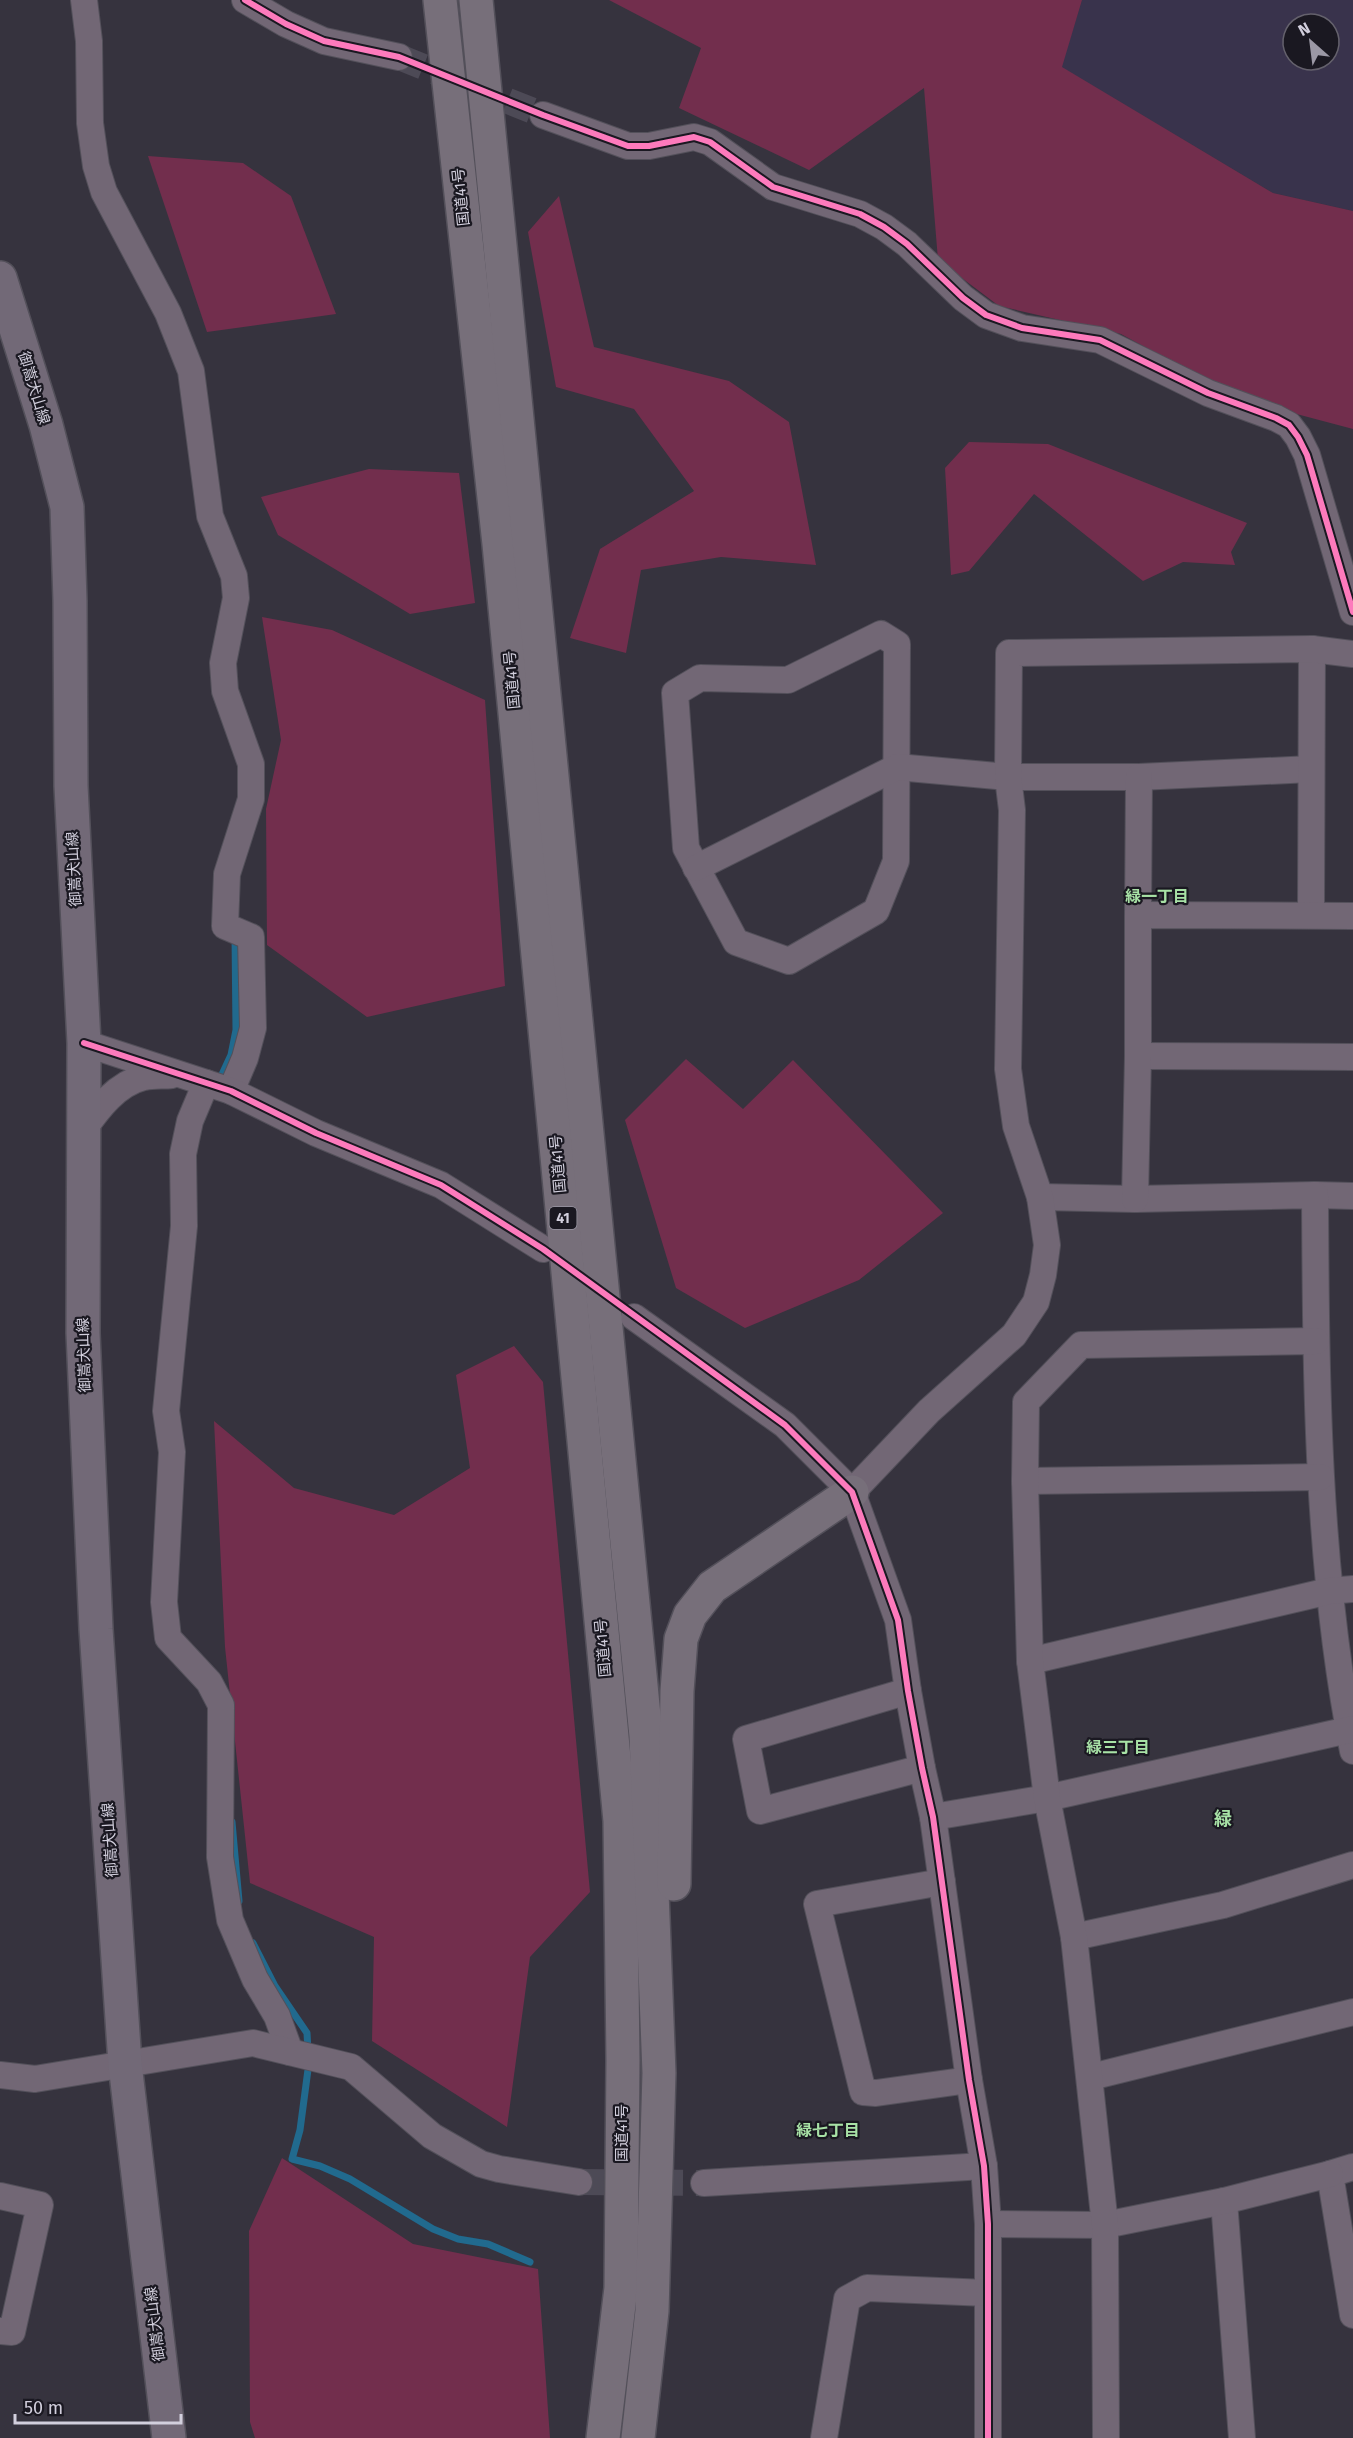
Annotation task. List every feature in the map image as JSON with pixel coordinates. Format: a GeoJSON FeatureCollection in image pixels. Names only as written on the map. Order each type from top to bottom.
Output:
{"type":"FeatureCollection","features":[{"type":"Feature","properties":{"kind":"highway"},"geometry":{"type":"LineString","coordinates":[[432,0],[447,65]]}},
{"type":"Feature","properties":{"kind":"highway","name":"国道41号"},"geometry":{"type":"LineString","coordinates":[[440,0],[499,544],[620,1821],[623,2060],[621,2288],[603,2438]]}},
{"type":"Feature","properties":{"kind":"highway","name":"国道41号"},"geometry":{"type":"LineString","coordinates":[[476,0],[646,1736],[659,2073],[652,2311],[638,2438]]}},
{"type":"Feature","properties":{"kind":"highway"},"geometry":{"type":"LineString","coordinates":[[492,0],[502,249]]}},
{"type":"Feature","properties":{"kind":"highway"},"geometry":{"type":"LineString","coordinates":[[659,2073],[673,1956],[677,1691],[681,1639],[690,1616],[712,1587],[852,1491]]}},
{"type":"Feature","properties":{"kind":"main road","name":"御嵩犬山線"},"geometry":{"type":"LineString","coordinates":[[0,278],[46,425],[67,507],[70,613],[70,786],[84,1043],[83,1333],[95,1606],[125,2064],[169,2438]]}},
{"type":"Feature","properties":{"kind":"street"},"geometry":{"type":"LineString","coordinates":[[84,0],[89,41],[90,123],[96,166],[104,192],[168,313],[191,371],[210,516],[234,576],[236,598],[223,663],[225,692],[251,764],[251,799],[227,874],[225,926],[251,937],[250,977],[253,1028],[245,1058],[231,1090]]}},
{"type":"Feature","properties":{"kind":"street"},"geometry":{"type":"LineString","coordinates":[[245,0],[286,24],[324,41],[399,57]]}},
{"type":"Feature","properties":{"kind":"street"},"geometry":{"type":"LineString","coordinates":[[543,115],[628,146],[650,146],[694,137],[710,142],[755,177],[773,187],[860,214],[884,227],[907,244],[963,298],[986,315],[1022,328],[1100,340],[1208,393],[1289,425],[1299,437],[1307,455],[1353,612]]}},
{"type":"Feature","properties":{"kind":"street"},"geometry":{"type":"LineString","coordinates":[[881,634],[897,644],[896,861],[876,911],[789,961],[736,942],[696,867],[686,848],[675,693],[700,678],[788,680],[881,634]]}},
{"type":"Feature","properties":{"kind":"street"},"geometry":{"type":"LineString","coordinates":[[1311,915],[1312,649]]}},
{"type":"Feature","properties":{"kind":"street"},"geometry":{"type":"LineString","coordinates":[[852,1491],[929,1411],[1014,1335],[1036,1302],[1044,1275],[1047,1245],[1040,1197],[1016,1126],[1008,1069],[1012,810],[1008,777],[1009,653],[1312,649],[1353,654]]}},
{"type":"Feature","properties":{"kind":"street"},"geometry":{"type":"LineString","coordinates":[[696,867],[897,767],[1008,777],[1138,777],[1311,770]]}},
{"type":"Feature","properties":{"kind":"street"},"geometry":{"type":"LineString","coordinates":[[1135,1199],[1138,1056],[1138,777]]}},
{"type":"Feature","properties":{"kind":"street"},"geometry":{"type":"LineString","coordinates":[[1138,915],[1353,916]]}},
{"type":"Feature","properties":{"kind":"street"},"geometry":{"type":"LineString","coordinates":[[84,1043],[231,1090],[316,1133],[441,1185],[543,1249]]}},
{"type":"Feature","properties":{"kind":"street"},"geometry":{"type":"LineString","coordinates":[[1138,1056],[1353,1057]]}},
{"type":"Feature","properties":{"kind":"street"},"geometry":{"type":"LineString","coordinates":[[83,1130],[102,1103],[126,1086],[143,1077],[179,1074]]}},
{"type":"Feature","properties":{"kind":"street"},"geometry":{"type":"LineString","coordinates":[[206,1083],[190,1121],[183,1154],[184,1227],[166,1411],[172,1452],[164,1602],[168,1638],[209,1682],[221,1705],[220,1857],[230,1920],[255,1979],[277,2016],[290,2052]]}},
{"type":"Feature","properties":{"kind":"street"},"geometry":{"type":"LineString","coordinates":[[933,1817],[1047,1798],[1352,1736],[1341,1590],[1320,1477],[1315,1195]]}},
{"type":"Feature","properties":{"kind":"street"},"geometry":{"type":"LineString","coordinates":[[1040,1197],[1135,1199],[1353,1196]]}},
{"type":"Feature","properties":{"kind":"street"},"geometry":{"type":"LineString","coordinates":[[634,1317],[785,1425],[852,1491],[898,1620],[908,1691],[933,1817],[969,2080],[984,2166],[988,2224],[988,2438]]}},
{"type":"Feature","properties":{"kind":"street"},"geometry":{"type":"LineString","coordinates":[[1106,2438],[1105,2225],[1091,2077],[1074,1937],[1047,1798],[1030,1661],[1025,1481],[1026,1402],[1081,1345],[1316,1341]]}},
{"type":"Feature","properties":{"kind":"street"},"geometry":{"type":"LineString","coordinates":[[1025,1481],[1320,1477]]}},
{"type":"Feature","properties":{"kind":"street"},"geometry":{"type":"LineString","coordinates":[[1030,1661],[1341,1590]]}},
{"type":"Feature","properties":{"kind":"street"},"geometry":{"type":"LineString","coordinates":[[908,1691],[746,1739],[760,1810],[922,1768]]}},
{"type":"Feature","properties":{"kind":"street"},"geometry":{"type":"LineString","coordinates":[[1074,1937],[1223,1905],[1353,1865]]}},
{"type":"Feature","properties":{"kind":"street"},"geometry":{"type":"LineString","coordinates":[[942,1882],[817,1904],[863,2092],[876,2093],[969,2080]]}},
{"type":"Feature","properties":{"kind":"street"},"geometry":{"type":"LineString","coordinates":[[1091,2077],[1353,2012]]}},
{"type":"Feature","properties":{"kind":"street"},"geometry":{"type":"LineString","coordinates":[[0,2075],[35,2079],[253,2043],[351,2067],[432,2136],[481,2164],[579,2182]]}},
{"type":"Feature","properties":{"kind":"street"},"geometry":{"type":"LineString","coordinates":[[704,2183],[984,2166]]}},
{"type":"Feature","properties":{"kind":"street"},"geometry":{"type":"LineString","coordinates":[[988,2224],[1105,2225],[1224,2201],[1342,2170],[1353,2309]]}},
{"type":"Feature","properties":{"kind":"street"},"geometry":{"type":"LineString","coordinates":[[0,2196],[40,2205],[12,2332],[0,2331]]}},
{"type":"Feature","properties":{"kind":"street"},"geometry":{"type":"LineString","coordinates":[[1224,2201],[1242,2438]]}},
{"type":"Feature","properties":{"kind":"street"},"geometry":{"type":"LineString","coordinates":[[824,2438],[848,2299],[867,2288],[987,2293]]}},
{"type":"Feature","properties":{"kind":"shaded area"},"geometry":{"type":"Polygon","coordinates":[[[609,0],[1082,0],[1062,67],[1273,193],[1353,211],[1353,429],[1289,412],[1220,388],[1121,334],[999,306],[938,260],[924,88],[809,170],[679,108],[701,48],[609,0]]]}},
{"type":"Feature","properties":{"kind":"shaded area"},"geometry":{"type":"Polygon","coordinates":[[[1082,0],[1353,0],[1353,211],[1273,193],[1061,67],[1082,0]]]}},
{"type":"Feature","properties":{"kind":"shaded area"},"geometry":{"type":"Polygon","coordinates":[[[148,156],[243,163],[291,196],[336,314],[207,332],[148,156]]]}},
{"type":"Feature","properties":{"kind":"shaded area"},"geometry":{"type":"Polygon","coordinates":[[[559,196],[594,347],[729,381],[789,422],[816,565],[721,557],[641,570],[626,653],[570,638],[600,549],[694,491],[634,409],[556,387],[528,232],[559,196]]]}},
{"type":"Feature","properties":{"kind":"shaded area"},"geometry":{"type":"Polygon","coordinates":[[[969,442],[1048,444],[1247,523],[1231,552],[1235,565],[1183,562],[1143,581],[1034,494],[969,571],[951,575],[945,468],[969,442]]]}},
{"type":"Feature","properties":{"kind":"shaded area"},"geometry":{"type":"Polygon","coordinates":[[[369,469],[459,473],[475,603],[410,614],[278,535],[261,497],[369,469]]]}},
{"type":"Feature","properties":{"kind":"shaded area"},"geometry":{"type":"Polygon","coordinates":[[[262,617],[332,630],[485,700],[505,986],[367,1017],[267,945],[266,809],[281,740],[262,617]]]}},
{"type":"Feature","properties":{"kind":"shaded area"},"geometry":{"type":"Polygon","coordinates":[[[686,1059],[743,1109],[793,1060],[943,1213],[859,1280],[745,1328],[676,1288],[625,1120],[686,1059]]]}},
{"type":"Feature","properties":{"kind":"shaded area"},"geometry":{"type":"Polygon","coordinates":[[[514,1346],[543,1382],[590,1892],[530,1957],[507,2127],[372,2041],[374,1937],[250,1883],[225,1647],[214,1421],[294,1488],[394,1515],[470,1468],[456,1375],[514,1346]]]}},
{"type":"Feature","properties":{"kind":"shaded area"},"geometry":{"type":"Polygon","coordinates":[[[282,2158],[413,2244],[538,2269],[550,2438],[255,2438],[250,2422],[249,2231],[282,2158]]]}},
{"type":"Feature","properties":{"kind":"waterway"},"geometry":{"type":"LineString","coordinates":[[218,1083],[231,1055],[236,1030],[235,935]]}},
{"type":"Feature","properties":{"kind":"waterway"},"geometry":{"type":"LineString","coordinates":[[232,1822],[239,1901]]}},
{"type":"Feature","properties":{"kind":"waterway"},"geometry":{"type":"LineString","coordinates":[[253,1943],[275,1986],[307,2033],[308,2051]]}},
{"type":"Feature","properties":{"kind":"waterway"},"geometry":{"type":"LineString","coordinates":[[309,2062],[300,2130],[292,2159],[320,2166],[350,2179],[433,2229],[458,2239],[488,2244],[530,2262]]}},
{"type":"Feature","properties":{"kind":"tunnel"},"geometry":{"type":"LineString","coordinates":[[399,57],[543,115]]}},
{"type":"Feature","properties":{"kind":"tunnel"},"geometry":{"type":"LineString","coordinates":[[579,2182],[704,2183]]}},
{"type":"Feature","properties":{"kind":"cycle path"},"geometry":{"type":"LineString","coordinates":[[245,0],[286,24],[324,41],[399,57],[543,115],[628,146],[649,146],[694,137],[710,142],[773,187],[860,214],[884,227],[907,244],[963,298],[986,315],[1022,328],[1100,340],[1208,393],[1289,425],[1307,455],[1353,612]]}},
{"type":"Feature","properties":{"kind":"cycle path"},"geometry":{"type":"LineString","coordinates":[[84,1043],[231,1091],[316,1133],[441,1185],[543,1249],[785,1425],[852,1492],[898,1620],[908,1691],[933,1817],[969,2080],[984,2166],[988,2224],[988,2438]]}},
{"type":"Feature","properties":{"kind":"district","name":"緑一丁目"},"geometry":{"type":"Point","coordinates":[1157,896]}},
{"type":"Feature","properties":{"kind":"district","name":"緑三丁目"},"geometry":{"type":"Point","coordinates":[1118,1747]}},
{"type":"Feature","properties":{"kind":"district","name":"緑"},"geometry":{"type":"Point","coordinates":[1223,1819]}},
{"type":"Feature","properties":{"kind":"district","name":"緑七丁目"},"geometry":{"type":"Point","coordinates":[828,2130]}}]}
